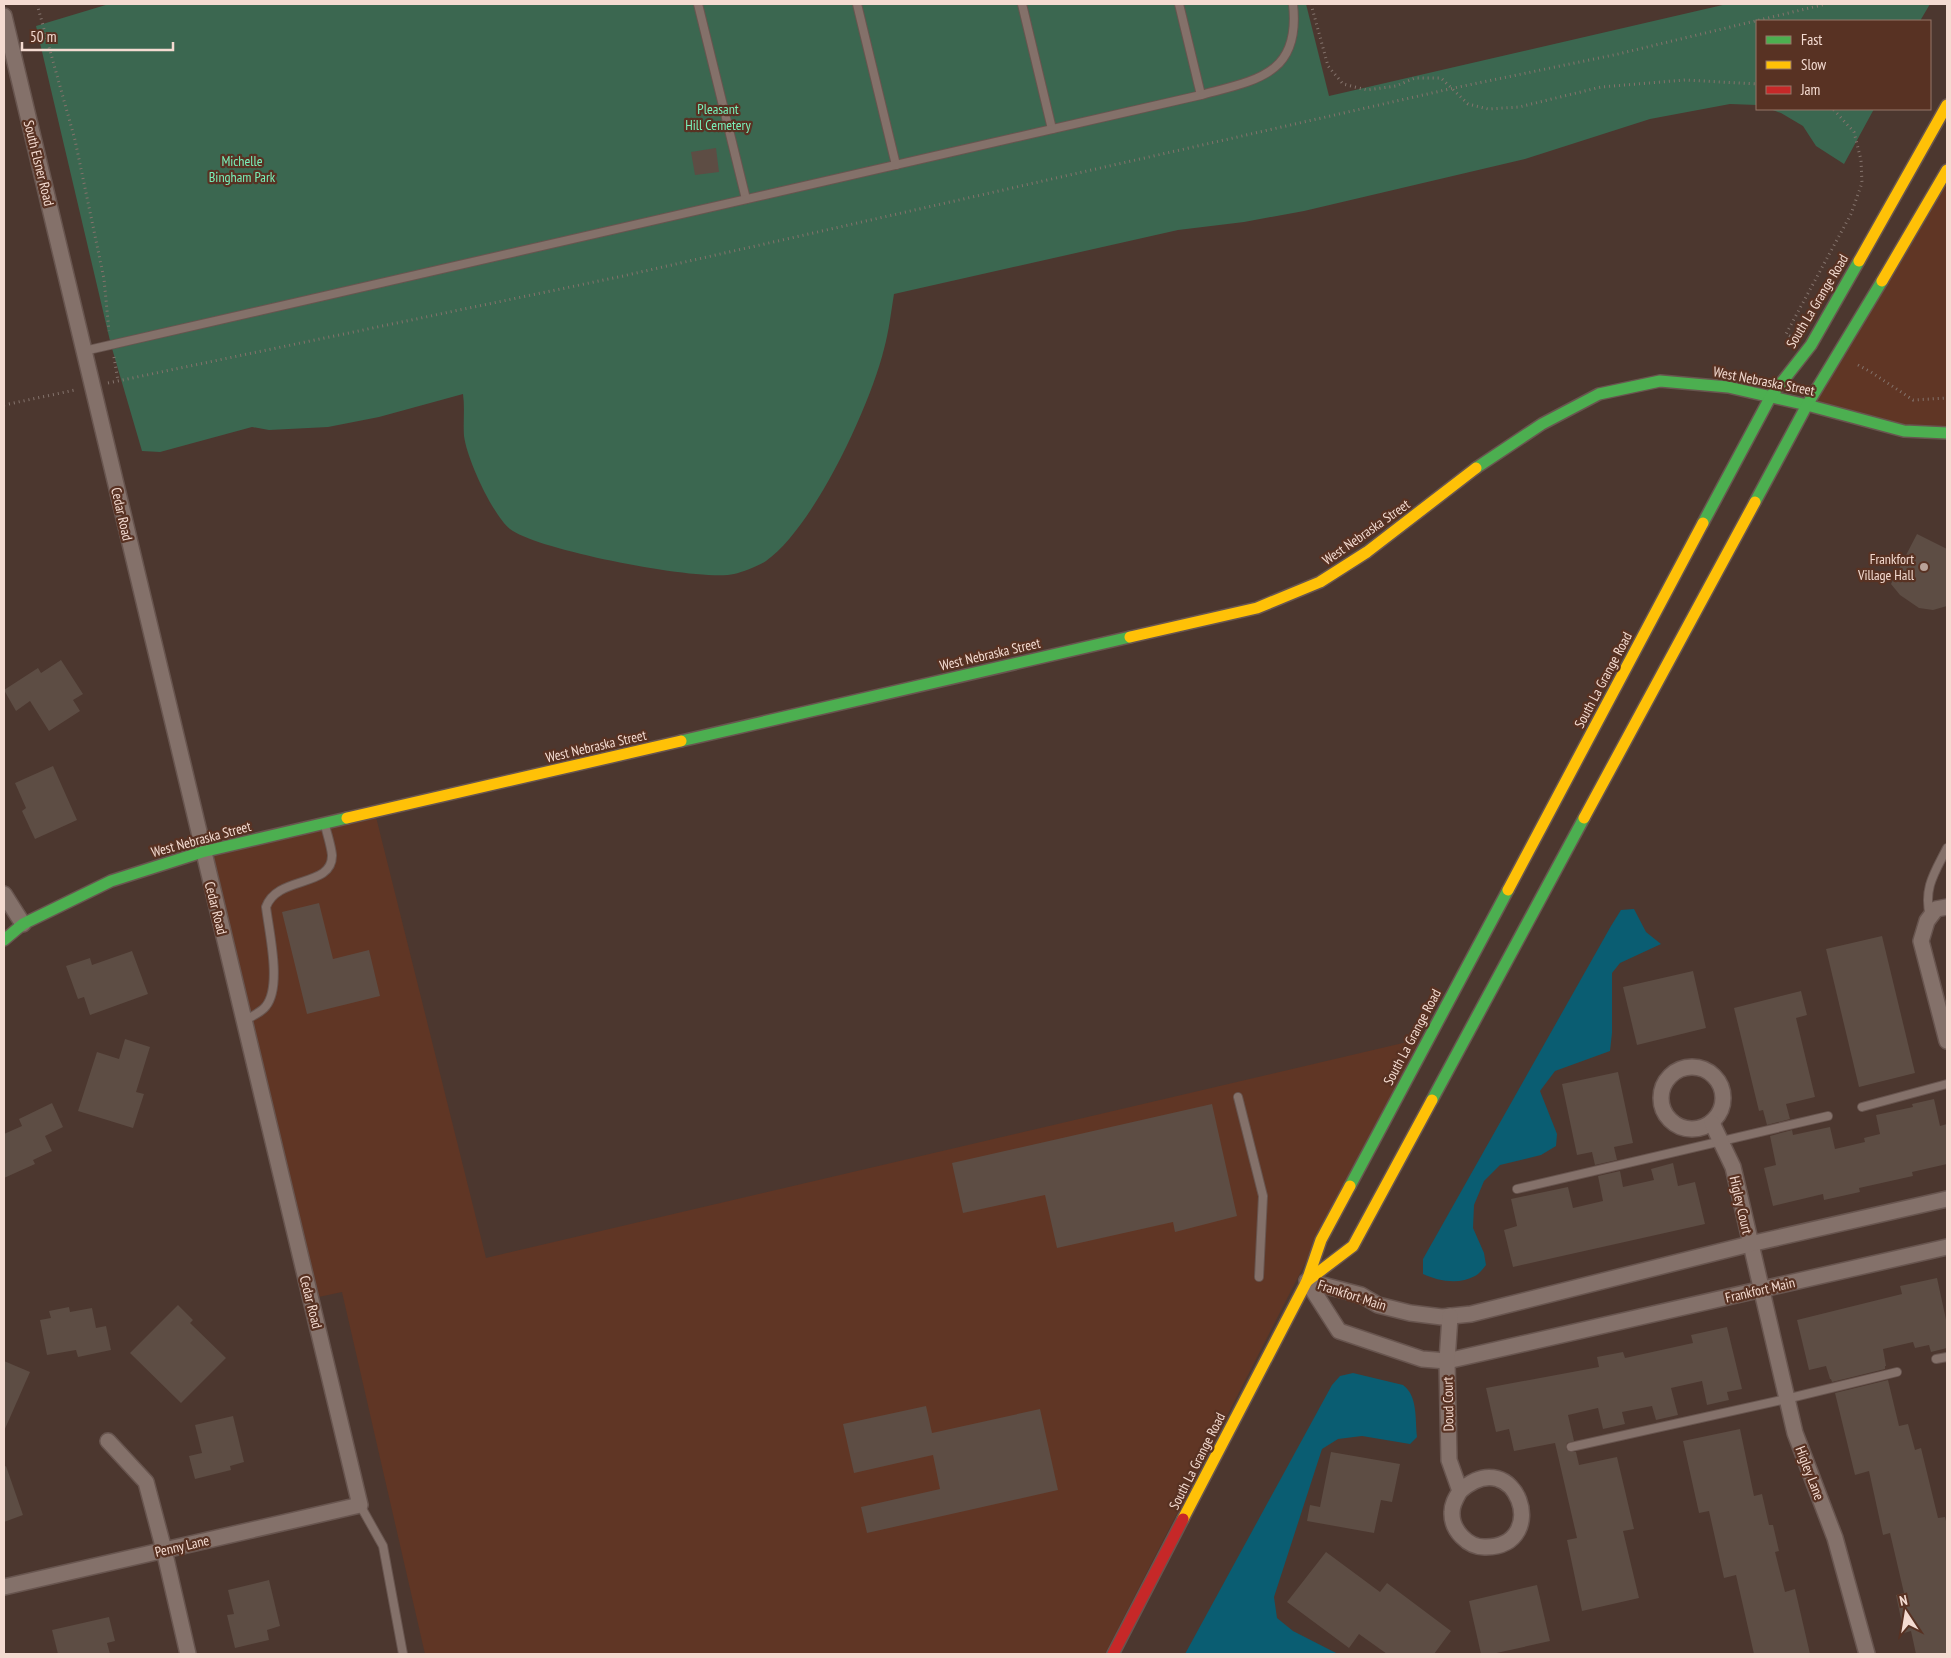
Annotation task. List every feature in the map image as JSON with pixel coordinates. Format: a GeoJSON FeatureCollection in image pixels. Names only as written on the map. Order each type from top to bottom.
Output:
{"type":"FeatureCollection","features":[{"type":"Feature","properties":{"kind":"main road","name":"South La Grange Road"},"geometry":{"type":"LineString","coordinates":[[1113,1654],[1307,1282],[1321,1240],[1771,396],[1811,345],[1947,105]]}},
{"type":"Feature","properties":{"kind":"main road","name":"South La Grange Road"},"geometry":{"type":"LineString","coordinates":[[1307,1282],[1353,1246],[1807,404],[1838,356],[1947,170]]}},
{"type":"Feature","properties":{"kind":"main road","name":"West Nebraska Street"},"geometry":{"type":"LineString","coordinates":[[4,940],[23,924],[110,881],[202,852],[1257,608],[1320,582],[1367,552],[1492,456],[1542,424],[1599,394],[1660,381],[1728,387],[1807,404],[1904,431],[1947,433]]}},
{"type":"Feature","properties":{"kind":"street","name":"South Elsner Road"},"geometry":{"type":"LineString","coordinates":[[4,16],[75,311]]}},
{"type":"Feature","properties":{"kind":"street","name":"Cedar Road"},"geometry":{"type":"LineString","coordinates":[[75,311],[202,852],[360,1505]]}},
{"type":"Feature","properties":{"kind":"street"},"geometry":{"type":"LineString","coordinates":[[4,894],[23,924]]}},
{"type":"Feature","properties":{"kind":"street"},"geometry":{"type":"LineString","coordinates":[[1947,907],[1936,909],[1927,921],[1921,941],[1947,1041]]}},
{"type":"Feature","properties":{"kind":"street"},"geometry":{"type":"LineString","coordinates":[[1695,1067],[1706,1070],[1715,1076],[1721,1084],[1724,1095],[1719,1115],[1712,1123],[1702,1128],[1687,1129],[1673,1123],[1666,1116],[1661,1102],[1663,1087],[1668,1078],[1685,1068],[1695,1067]]}},
{"type":"Feature","properties":{"kind":"street","name":"Higley Court"},"geometry":{"type":"LineString","coordinates":[[1712,1123],[1732,1167],[1760,1290]]}},
{"type":"Feature","properties":{"kind":"street","name":"Frankfort Main"},"geometry":{"type":"LineString","coordinates":[[1307,1282],[1361,1295],[1378,1304],[1410,1313],[1450,1316],[1471,1314],[1750,1244],[1947,1199]]}},
{"type":"Feature","properties":{"kind":"street","name":"Frankfort Main"},"geometry":{"type":"LineString","coordinates":[[1307,1282],[1339,1331],[1422,1359],[1447,1362],[1947,1247]]}},
{"type":"Feature","properties":{"kind":"street","name":"Higley Lane"},"geometry":{"type":"LineString","coordinates":[[1760,1290],[1795,1433],[1835,1538],[1867,1654]]}},
{"type":"Feature","properties":{"kind":"street","name":"Doud Court"},"geometry":{"type":"LineString","coordinates":[[1450,1316],[1447,1362],[1449,1460],[1460,1491]]}},
{"type":"Feature","properties":{"kind":"street"},"geometry":{"type":"LineString","coordinates":[[108,1441],[146,1482],[188,1654]]}},
{"type":"Feature","properties":{"kind":"street"},"geometry":{"type":"LineString","coordinates":[[1478,1479],[1500,1480],[1510,1486],[1522,1504],[1520,1526],[1514,1535],[1505,1543],[1493,1547],[1481,1547],[1465,1540],[1454,1525],[1452,1513],[1454,1502],[1460,1491],[1468,1483],[1478,1479]]}},
{"type":"Feature","properties":{"kind":"street","name":"Penny Lane"},"geometry":{"type":"LineString","coordinates":[[4,1587],[360,1505]]}},
{"type":"Feature","properties":{"kind":"lane"},"geometry":{"type":"LineString","coordinates":[[698,4],[746,199]]}},
{"type":"Feature","properties":{"kind":"lane"},"geometry":{"type":"LineString","coordinates":[[857,4],[896,165]]}},
{"type":"Feature","properties":{"kind":"lane"},"geometry":{"type":"LineString","coordinates":[[1022,4],[1052,129]]}},
{"type":"Feature","properties":{"kind":"lane"},"geometry":{"type":"LineString","coordinates":[[1179,4],[1201,95]]}},
{"type":"Feature","properties":{"kind":"lane"},"geometry":{"type":"LineString","coordinates":[[84,351],[1201,95],[1251,81],[1268,74],[1280,64],[1288,51],[1292,37],[1293,4]]}},
{"type":"Feature","properties":{"kind":"lane"},"geometry":{"type":"LineString","coordinates":[[243,1021],[265,1008],[270,999],[274,976],[266,907],[270,897],[279,889],[324,873],[330,864],[332,855],[324,824]]}},
{"type":"Feature","properties":{"kind":"lane"},"geometry":{"type":"LineString","coordinates":[[1930,917],[1926,900],[1929,883],[1947,848]]}},
{"type":"Feature","properties":{"kind":"lane"},"geometry":{"type":"LineString","coordinates":[[1862,1107],[1947,1084]]}},
{"type":"Feature","properties":{"kind":"lane"},"geometry":{"type":"LineString","coordinates":[[1238,1097],[1263,1196],[1258,1276]]}},
{"type":"Feature","properties":{"kind":"lane"},"geometry":{"type":"LineString","coordinates":[[1517,1189],[1828,1116]]}},
{"type":"Feature","properties":{"kind":"lane"},"geometry":{"type":"LineString","coordinates":[[1936,1359],[1947,1357]]}},
{"type":"Feature","properties":{"kind":"lane"},"geometry":{"type":"LineString","coordinates":[[1571,1447],[1897,1372]]}},
{"type":"Feature","properties":{"kind":"lane"},"geometry":{"type":"LineString","coordinates":[[360,1505],[383,1546],[403,1654]]}},
{"type":"Feature","properties":{"kind":"path"},"geometry":{"type":"LineString","coordinates":[[37,4],[75,140],[104,279],[108,326],[118,381]]}},
{"type":"Feature","properties":{"kind":"path"},"geometry":{"type":"LineString","coordinates":[[1311,4],[1328,66],[1342,84],[1367,90],[1396,86],[1415,78],[1441,78],[1454,88],[1468,104],[1488,110],[1519,107],[1602,87],[1685,80],[1756,84]]}},
{"type":"Feature","properties":{"kind":"path"},"geometry":{"type":"LineString","coordinates":[[1759,20],[1826,4]]}},
{"type":"Feature","properties":{"kind":"path"},"geometry":{"type":"LineString","coordinates":[[4,405],[624,276],[1454,88],[1618,54],[1756,21]]}},
{"type":"Feature","properties":{"kind":"shaded area"},"geometry":{"type":"Polygon","coordinates":[[[1947,181],[1947,428],[1903,426],[1814,401],[1947,181]]]}},
{"type":"Feature","properties":{"kind":"shaded area"},"geometry":{"type":"Polygon","coordinates":[[[376,817],[486,1258],[1420,1039],[1105,1654],[425,1654],[342,1292],[314,1298],[209,856],[376,817]]]}},
{"type":"Feature","properties":{"kind":"green space"},"geometry":{"type":"Polygon","coordinates":[[[109,4],[1306,4],[1329,96],[1727,4],[1930,4],[1921,20],[1756,20],[1756,105],[1730,104],[1650,119],[1525,159],[1304,211],[1244,222],[1178,230],[894,294],[884,349],[877,373],[853,432],[821,494],[803,522],[766,561],[738,573],[716,575],[655,569],[584,555],[551,546],[510,529],[503,522],[488,499],[470,458],[464,436],[463,394],[379,417],[328,427],[269,430],[252,427],[160,452],[142,451],[111,345],[36,26],[109,4]]]}},
{"type":"Feature","properties":{"kind":"green space"},"geometry":{"type":"Polygon","coordinates":[[[1773,110],[1873,110],[1844,164],[1816,146],[1803,126],[1773,110]]]}},
{"type":"Feature","properties":{"kind":"water"},"geometry":{"type":"Polygon","coordinates":[[[1634,909],[1646,932],[1661,944],[1620,963],[1612,973],[1612,1033],[1610,1051],[1555,1071],[1540,1091],[1557,1134],[1556,1146],[1541,1155],[1500,1165],[1484,1181],[1474,1205],[1473,1228],[1484,1253],[1486,1265],[1479,1273],[1469,1279],[1455,1281],[1435,1279],[1423,1274],[1423,1259],[1611,926],[1621,910],[1634,909]]]}},
{"type":"Feature","properties":{"kind":"water"},"geometry":{"type":"Polygon","coordinates":[[[1353,1373],[1403,1385],[1408,1390],[1415,1408],[1417,1437],[1410,1444],[1362,1436],[1338,1439],[1322,1449],[1274,1597],[1277,1618],[1293,1631],[1338,1654],[1185,1654],[1332,1385],[1340,1376],[1353,1373]]]}},
{"type":"Feature","properties":{"kind":"building"},"geometry":{"type":"Polygon","coordinates":[[[716,148],[719,172],[695,175],[691,152],[716,148]]]}},
{"type":"Feature","properties":{"kind":"building","name":"Frankfort Village Hall"},"geometry":{"type":"Polygon","coordinates":[[[1917,534],[1947,549],[1947,606],[1933,610],[1919,608],[1900,595],[1891,584],[1917,534]]]}},
{"type":"Feature","properties":{"kind":"building"},"geometry":{"type":"Polygon","coordinates":[[[61,660],[83,694],[73,700],[80,711],[49,731],[30,701],[16,711],[4,690],[38,668],[41,673],[61,660]]]}},
{"type":"Feature","properties":{"kind":"building"},"geometry":{"type":"Polygon","coordinates":[[[53,766],[77,820],[35,839],[22,811],[26,808],[15,783],[53,766]]]}},
{"type":"Feature","properties":{"kind":"building"},"geometry":{"type":"Polygon","coordinates":[[[319,903],[333,959],[369,950],[380,996],[307,1014],[282,912],[319,903]]]}},
{"type":"Feature","properties":{"kind":"building"},"geometry":{"type":"Polygon","coordinates":[[[1882,936],[1915,1073],[1859,1087],[1826,949],[1882,936]]]}},
{"type":"Feature","properties":{"kind":"building"},"geometry":{"type":"Polygon","coordinates":[[[132,951],[148,994],[90,1015],[84,997],[78,999],[66,966],[90,958],[92,965],[132,951]]]}},
{"type":"Feature","properties":{"kind":"building"},"geometry":{"type":"Polygon","coordinates":[[[1693,971],[1706,1028],[1637,1045],[1623,987],[1693,971]]]}},
{"type":"Feature","properties":{"kind":"building"},"geometry":{"type":"Polygon","coordinates":[[[1801,991],[1807,1015],[1796,1018],[1815,1097],[1786,1104],[1790,1119],[1767,1125],[1763,1110],[1759,1111],[1734,1008],[1801,991]]]}},
{"type":"Feature","properties":{"kind":"building"},"geometry":{"type":"Polygon","coordinates":[[[125,1039],[150,1047],[136,1092],[144,1094],[133,1128],[78,1111],[97,1052],[119,1059],[125,1039]]]}},
{"type":"Feature","properties":{"kind":"building"},"geometry":{"type":"Polygon","coordinates":[[[1618,1072],[1633,1143],[1614,1147],[1617,1160],[1595,1165],[1592,1152],[1577,1155],[1562,1084],[1618,1072]]]}},
{"type":"Feature","properties":{"kind":"building"},"geometry":{"type":"Polygon","coordinates":[[[1934,1099],[1940,1126],[1947,1124],[1947,1164],[1912,1172],[1913,1176],[1859,1188],[1860,1192],[1824,1200],[1823,1194],[1773,1206],[1764,1168],[1776,1165],[1770,1136],[1792,1130],[1793,1135],[1830,1127],[1835,1149],[1865,1142],[1864,1138],[1880,1134],[1876,1115],[1913,1107],[1912,1104],[1934,1099]]]}},
{"type":"Feature","properties":{"kind":"building"},"geometry":{"type":"Polygon","coordinates":[[[52,1103],[63,1127],[45,1136],[52,1151],[33,1160],[35,1164],[4,1178],[4,1134],[22,1126],[19,1119],[52,1103]]]}},
{"type":"Feature","properties":{"kind":"building"},"geometry":{"type":"Polygon","coordinates":[[[1212,1104],[1237,1216],[1175,1232],[1173,1222],[1057,1248],[1045,1195],[963,1213],[952,1163],[1212,1104]]]}},
{"type":"Feature","properties":{"kind":"building"},"geometry":{"type":"Polygon","coordinates":[[[1673,1163],[1678,1186],[1695,1182],[1705,1224],[1513,1267],[1504,1230],[1517,1226],[1511,1199],[1568,1187],[1573,1208],[1603,1201],[1598,1176],[1620,1171],[1623,1187],[1654,1180],[1651,1169],[1673,1163]]]}},
{"type":"Feature","properties":{"kind":"building"},"geometry":{"type":"Polygon","coordinates":[[[1937,1278],[1947,1324],[1947,1348],[1931,1352],[1929,1345],[1915,1348],[1913,1342],[1883,1349],[1885,1369],[1832,1382],[1826,1366],[1809,1370],[1797,1320],[1902,1294],[1900,1286],[1937,1278]]]}},
{"type":"Feature","properties":{"kind":"building"},"geometry":{"type":"Polygon","coordinates":[[[178,1305],[193,1320],[190,1323],[226,1358],[181,1403],[130,1353],[178,1305]]]}},
{"type":"Feature","properties":{"kind":"building"},"geometry":{"type":"Polygon","coordinates":[[[69,1307],[70,1312],[92,1308],[96,1328],[106,1326],[111,1350],[78,1357],[76,1350],[47,1355],[40,1320],[51,1318],[49,1311],[69,1307]]]}},
{"type":"Feature","properties":{"kind":"building"},"geometry":{"type":"Polygon","coordinates":[[[1727,1327],[1742,1389],[1727,1392],[1729,1400],[1707,1405],[1702,1381],[1671,1388],[1678,1415],[1656,1420],[1652,1406],[1622,1412],[1625,1424],[1603,1429],[1598,1408],[1568,1415],[1574,1441],[1567,1443],[1566,1449],[1570,1452],[1576,1452],[1579,1465],[1617,1457],[1634,1529],[1623,1531],[1639,1598],[1582,1611],[1567,1540],[1577,1538],[1555,1443],[1514,1451],[1509,1429],[1496,1432],[1486,1388],[1599,1367],[1597,1357],[1623,1352],[1625,1358],[1693,1343],[1691,1335],[1727,1327]]]}},
{"type":"Feature","properties":{"kind":"building"},"geometry":{"type":"Polygon","coordinates":[[[4,1361],[30,1372],[4,1431],[4,1361]]]}},
{"type":"Feature","properties":{"kind":"building"},"geometry":{"type":"Polygon","coordinates":[[[1888,1380],[1899,1426],[1908,1424],[1915,1450],[1921,1448],[1938,1518],[1945,1517],[1947,1525],[1947,1654],[1916,1654],[1911,1631],[1904,1633],[1896,1595],[1904,1593],[1890,1533],[1883,1535],[1869,1471],[1855,1475],[1835,1393],[1888,1380]]]}},
{"type":"Feature","properties":{"kind":"building"},"geometry":{"type":"Polygon","coordinates":[[[926,1406],[932,1433],[1040,1409],[1058,1490],[867,1533],[861,1507],[940,1489],[933,1455],[854,1473],[843,1424],[926,1406]]]}},
{"type":"Feature","properties":{"kind":"building"},"geometry":{"type":"Polygon","coordinates":[[[233,1416],[244,1462],[230,1466],[231,1470],[195,1479],[189,1456],[202,1453],[195,1425],[233,1416]]]}},
{"type":"Feature","properties":{"kind":"building"},"geometry":{"type":"Polygon","coordinates":[[[1740,1429],[1754,1496],[1762,1494],[1769,1525],[1773,1525],[1779,1551],[1775,1552],[1785,1592],[1795,1589],[1810,1654],[1754,1654],[1736,1575],[1724,1578],[1709,1511],[1699,1513],[1683,1441],[1740,1429]]]}},
{"type":"Feature","properties":{"kind":"building"},"geometry":{"type":"Polygon","coordinates":[[[1331,1452],[1400,1464],[1392,1502],[1381,1500],[1374,1533],[1307,1521],[1310,1505],[1320,1507],[1331,1452]]]}},
{"type":"Feature","properties":{"kind":"building"},"geometry":{"type":"Polygon","coordinates":[[[6,1466],[23,1515],[4,1522],[4,1467],[6,1466]]]}},
{"type":"Feature","properties":{"kind":"building"},"geometry":{"type":"Polygon","coordinates":[[[1326,1552],[1380,1592],[1387,1583],[1451,1631],[1434,1654],[1387,1654],[1359,1634],[1349,1648],[1287,1602],[1326,1552]]]}},
{"type":"Feature","properties":{"kind":"building"},"geometry":{"type":"Polygon","coordinates":[[[269,1580],[280,1626],[267,1630],[269,1640],[235,1648],[227,1615],[234,1614],[228,1590],[269,1580]]]}},
{"type":"Feature","properties":{"kind":"building"},"geometry":{"type":"Polygon","coordinates":[[[1537,1585],[1550,1641],[1492,1654],[1481,1654],[1469,1601],[1537,1585]]]}},
{"type":"Feature","properties":{"kind":"building"},"geometry":{"type":"Polygon","coordinates":[[[109,1617],[115,1641],[107,1643],[110,1654],[58,1654],[52,1630],[109,1617]]]}},
{"type":"Feature","properties":{"kind":"traffic: fast"},"geometry":{"type":"LineString","coordinates":[[1703,523],[1771,396],[1811,345],[1859,261]]}},
{"type":"Feature","properties":{"kind":"traffic: fast"},"geometry":{"type":"LineString","coordinates":[[1755,502],[1807,405],[1882,281]]}},
{"type":"Feature","properties":{"kind":"traffic: fast"},"geometry":{"type":"LineString","coordinates":[[1476,468],[1542,424],[1599,394],[1660,381],[1728,387],[1807,405],[1904,431],[1947,433]]}},
{"type":"Feature","properties":{"kind":"traffic: fast"},"geometry":{"type":"LineString","coordinates":[[681,741],[1130,637]]}},
{"type":"Feature","properties":{"kind":"traffic: fast"},"geometry":{"type":"LineString","coordinates":[[4,940],[23,924],[111,881],[202,852],[347,818]]}},
{"type":"Feature","properties":{"kind":"traffic: fast"},"geometry":{"type":"LineString","coordinates":[[1432,1100],[1584,818]]}},
{"type":"Feature","properties":{"kind":"traffic: fast"},"geometry":{"type":"LineString","coordinates":[[1350,1186],[1508,890]]}},
{"type":"Feature","properties":{"kind":"traffic: slow"},"geometry":{"type":"LineString","coordinates":[[1859,261],[1947,105]]}},
{"type":"Feature","properties":{"kind":"traffic: slow"},"geometry":{"type":"LineString","coordinates":[[1882,281],[1947,170]]}},
{"type":"Feature","properties":{"kind":"traffic: slow"},"geometry":{"type":"LineString","coordinates":[[1130,637],[1257,608],[1320,582],[1367,552],[1476,468]]}},
{"type":"Feature","properties":{"kind":"traffic: slow"},"geometry":{"type":"LineString","coordinates":[[1584,818],[1755,502]]}},
{"type":"Feature","properties":{"kind":"traffic: slow"},"geometry":{"type":"LineString","coordinates":[[1508,890],[1703,523]]}},
{"type":"Feature","properties":{"kind":"traffic: slow"},"geometry":{"type":"LineString","coordinates":[[347,818],[681,741]]}},
{"type":"Feature","properties":{"kind":"traffic: slow"},"geometry":{"type":"LineString","coordinates":[[1307,1281],[1353,1246],[1432,1100]]}},
{"type":"Feature","properties":{"kind":"traffic: slow"},"geometry":{"type":"LineString","coordinates":[[1183,1519],[1307,1281],[1321,1240],[1350,1186]]}},
{"type":"Feature","properties":{"kind":"traffic: jam"},"geometry":{"type":"LineString","coordinates":[[1113,1654],[1183,1519]]}},
{"type":"Feature","properties":{"kind":"place","name":"Frankfort Village Hall"},"geometry":{"type":"Point","coordinates":[1924,567]}},
{"type":"Feature","properties":{"kind":"park label","name":"Pleasant Hill Cemetery"},"geometry":{"type":"Point","coordinates":[718,118]}},
{"type":"Feature","properties":{"kind":"park label","name":"Michelle Bingham Park"},"geometry":{"type":"Point","coordinates":[242,170]}}]}
